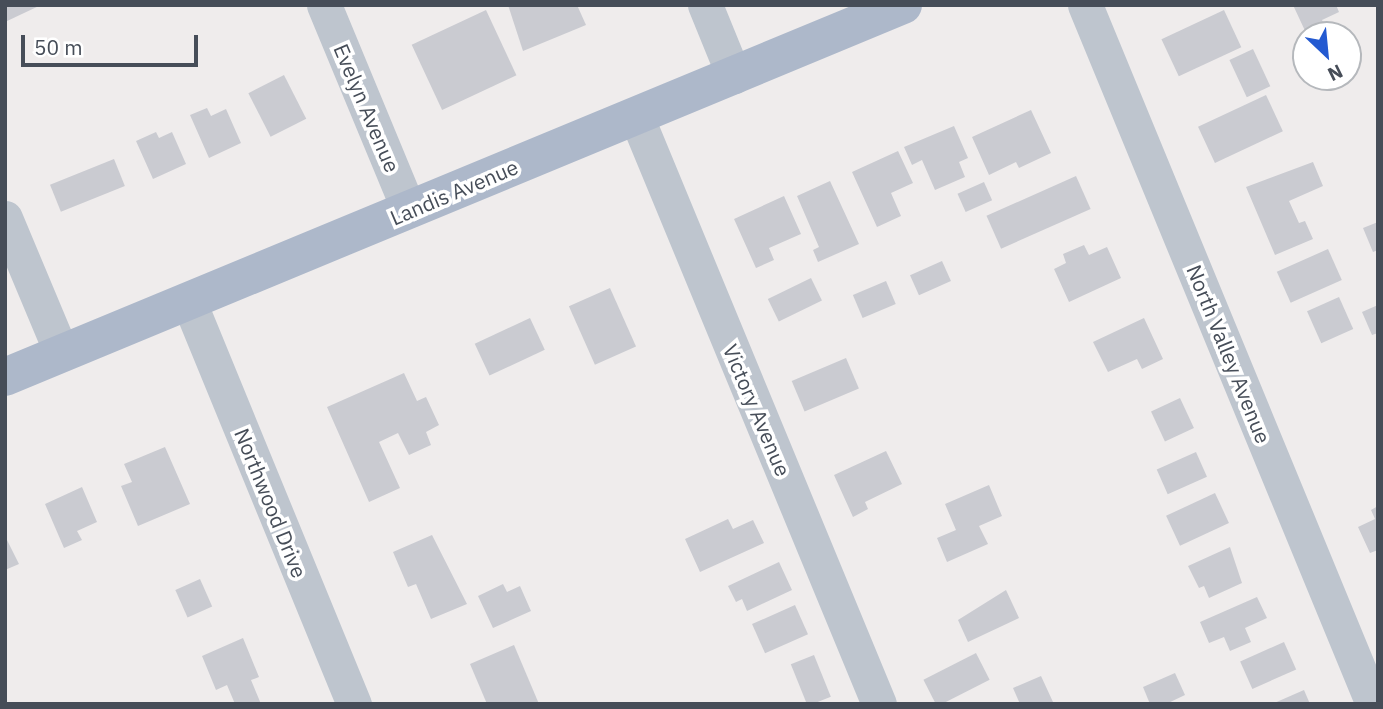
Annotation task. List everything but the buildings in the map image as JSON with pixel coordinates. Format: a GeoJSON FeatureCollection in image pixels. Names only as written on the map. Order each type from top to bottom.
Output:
{"type":"FeatureCollection","features":[{"type":"Feature","properties":{"kind":"main road","name":"Landis Avenue"},"geometry":{"type":"LineString","coordinates":[[5,377],[903,5]]}},
{"type":"Feature","properties":{"kind":"street","name":"Evelyn Avenue"},"geometry":{"type":"LineString","coordinates":[[324,5],[409,210]]}},
{"type":"Feature","properties":{"kind":"street"},"geometry":{"type":"LineString","coordinates":[[705,5],[734,76]]}},
{"type":"Feature","properties":{"kind":"street","name":"North Valley Avenue"},"geometry":{"type":"LineString","coordinates":[[1085,5],[1373,704]]}},
{"type":"Feature","properties":{"kind":"street","name":"Victory Avenue"},"geometry":{"type":"LineString","coordinates":[[636,116],[879,704]]}},
{"type":"Feature","properties":{"kind":"street"},"geometry":{"type":"LineString","coordinates":[[5,218],[62,354]]}},
{"type":"Feature","properties":{"kind":"street","name":"Northwood Drive"},"geometry":{"type":"LineString","coordinates":[[189,302],[354,704]]}}]}
